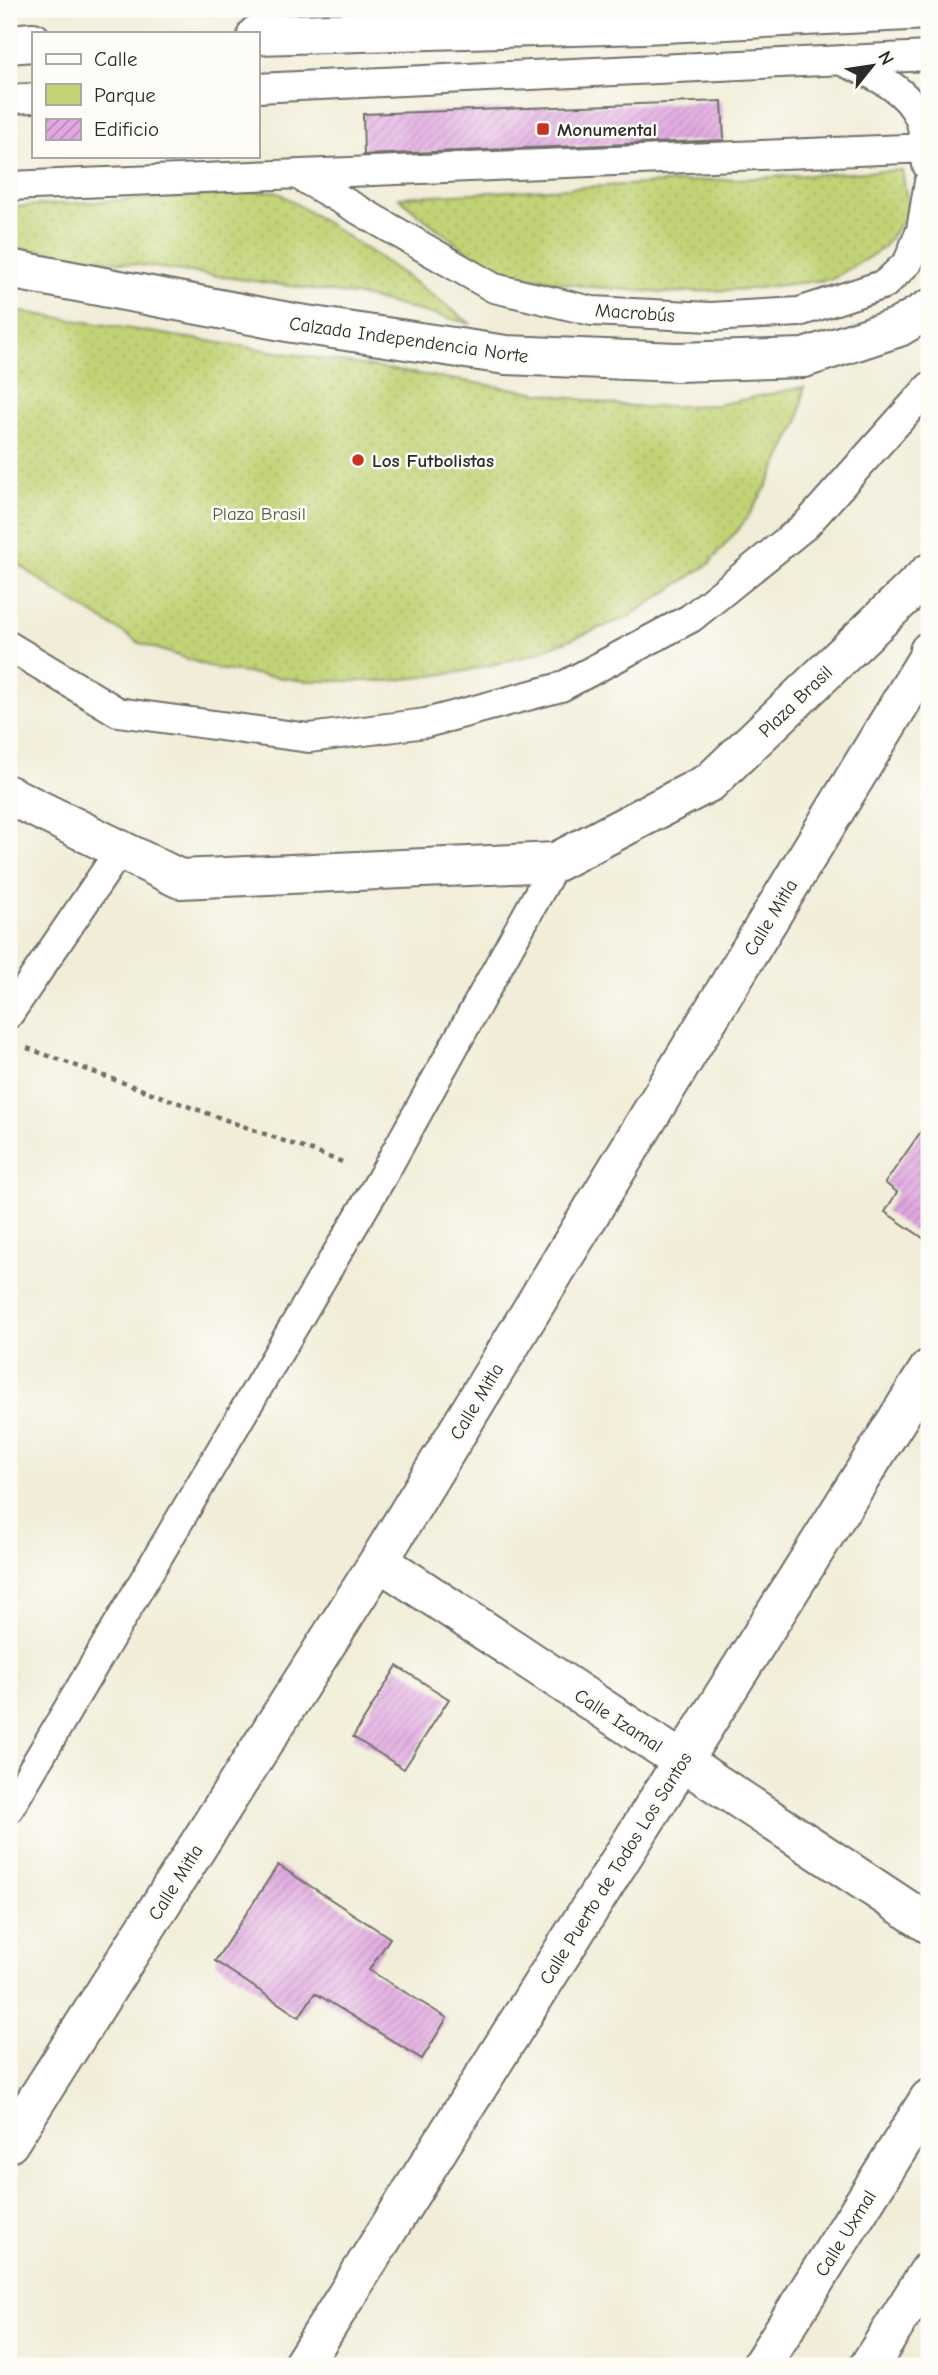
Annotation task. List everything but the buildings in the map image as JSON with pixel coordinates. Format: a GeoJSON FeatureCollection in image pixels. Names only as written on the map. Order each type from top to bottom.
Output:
{"type":"FeatureCollection","features":[{"type":"Feature","properties":{"kind":"street"},"geometry":{"type":"LineString","coordinates":[[259,35],[644,24],[929,10]]}},
{"type":"Feature","properties":{"kind":"street"},"geometry":{"type":"LineString","coordinates":[[9,44],[32,42]]}},
{"type":"Feature","properties":{"kind":"street","name":"Calzada Independencia Norte"},"geometry":{"type":"LineString","coordinates":[[9,269],[293,323],[506,355],[677,362],[804,358],[899,327],[929,309]]}},
{"type":"Feature","properties":{"kind":"street","name":"Plaza Brasil"},"geometry":{"type":"LineString","coordinates":[[9,795],[180,879],[556,862],[710,782],[929,573]]}},
{"type":"Feature","properties":{"kind":"street","name":"Calle Mitla"},"geometry":{"type":"LineString","coordinates":[[9,2143],[379,1562],[905,695],[929,651]]}},
{"type":"Feature","properties":{"kind":"street","name":"Calle Puerto de Todos Los Santos"},"geometry":{"type":"LineString","coordinates":[[302,2366],[929,1369]]}},
{"type":"Feature","properties":{"kind":"street","name":"Calle Izamal"},"geometry":{"type":"LineString","coordinates":[[379,1562],[929,1924]]}},
{"type":"Feature","properties":{"kind":"street","name":"Calle Uxmal"},"geometry":{"type":"LineString","coordinates":[[761,2366],[929,2099]]}},
{"type":"Feature","properties":{"kind":"street"},"geometry":{"type":"LineString","coordinates":[[869,2366],[929,2271]]}},
{"type":"Feature","properties":{"kind":"lane","name":"Macrobús"},"geometry":{"type":"LineString","coordinates":[[259,88],[929,56]]}},
{"type":"Feature","properties":{"kind":"lane","name":"Macrobús"},"geometry":{"type":"LineString","coordinates":[[298,175],[494,288],[592,311],[710,317],[799,312],[885,284],[908,261],[921,230],[929,182],[927,148],[920,120],[904,97],[876,75],[842,62]]}},
{"type":"Feature","properties":{"kind":"lane"},"geometry":{"type":"LineString","coordinates":[[9,99],[32,98]]}},
{"type":"Feature","properties":{"kind":"lane"},"geometry":{"type":"LineString","coordinates":[[9,186],[927,148]]}},
{"type":"Feature","properties":{"kind":"lane"},"geometry":{"type":"LineString","coordinates":[[9,646],[118,712],[309,738],[426,723],[561,687],[691,618],[806,525],[929,387]]}},
{"type":"Feature","properties":{"kind":"lane"},"geometry":{"type":"LineString","coordinates":[[9,1014],[120,850]]}},
{"type":"Feature","properties":{"kind":"lane"},"geometry":{"type":"LineString","coordinates":[[9,1809],[382,1177],[556,862]]}},
{"type":"Feature","properties":{"kind":"path"},"geometry":{"type":"LineString","coordinates":[[22,1046],[382,1177]]}},
{"type":"Feature","properties":{"kind":"green space"},"geometry":{"type":"Polygon","coordinates":[[[902,170],[909,211],[882,249],[832,279],[750,289],[666,293],[583,286],[518,275],[483,263],[399,197],[902,170]]]}},
{"type":"Feature","properties":{"kind":"green space"},"geometry":{"type":"Polygon","coordinates":[[[276,191],[375,255],[471,324],[362,296],[9,247],[9,207],[276,191]]]}},
{"type":"Feature","properties":{"kind":"green space","name":"Plaza Brasil"},"geometry":{"type":"Polygon","coordinates":[[[9,310],[611,404],[643,407],[716,405],[804,387],[799,420],[768,484],[745,521],[709,564],[628,617],[528,656],[461,672],[390,681],[305,681],[217,669],[140,643],[57,592],[9,557],[9,310]]]}},
{"type":"Feature","properties":{"kind":"place","name":"Monumental"},"geometry":{"type":"Point","coordinates":[543,129]}},
{"type":"Feature","properties":{"kind":"place","name":"Los Futbolistas"},"geometry":{"type":"Point","coordinates":[358,460]}}]}
